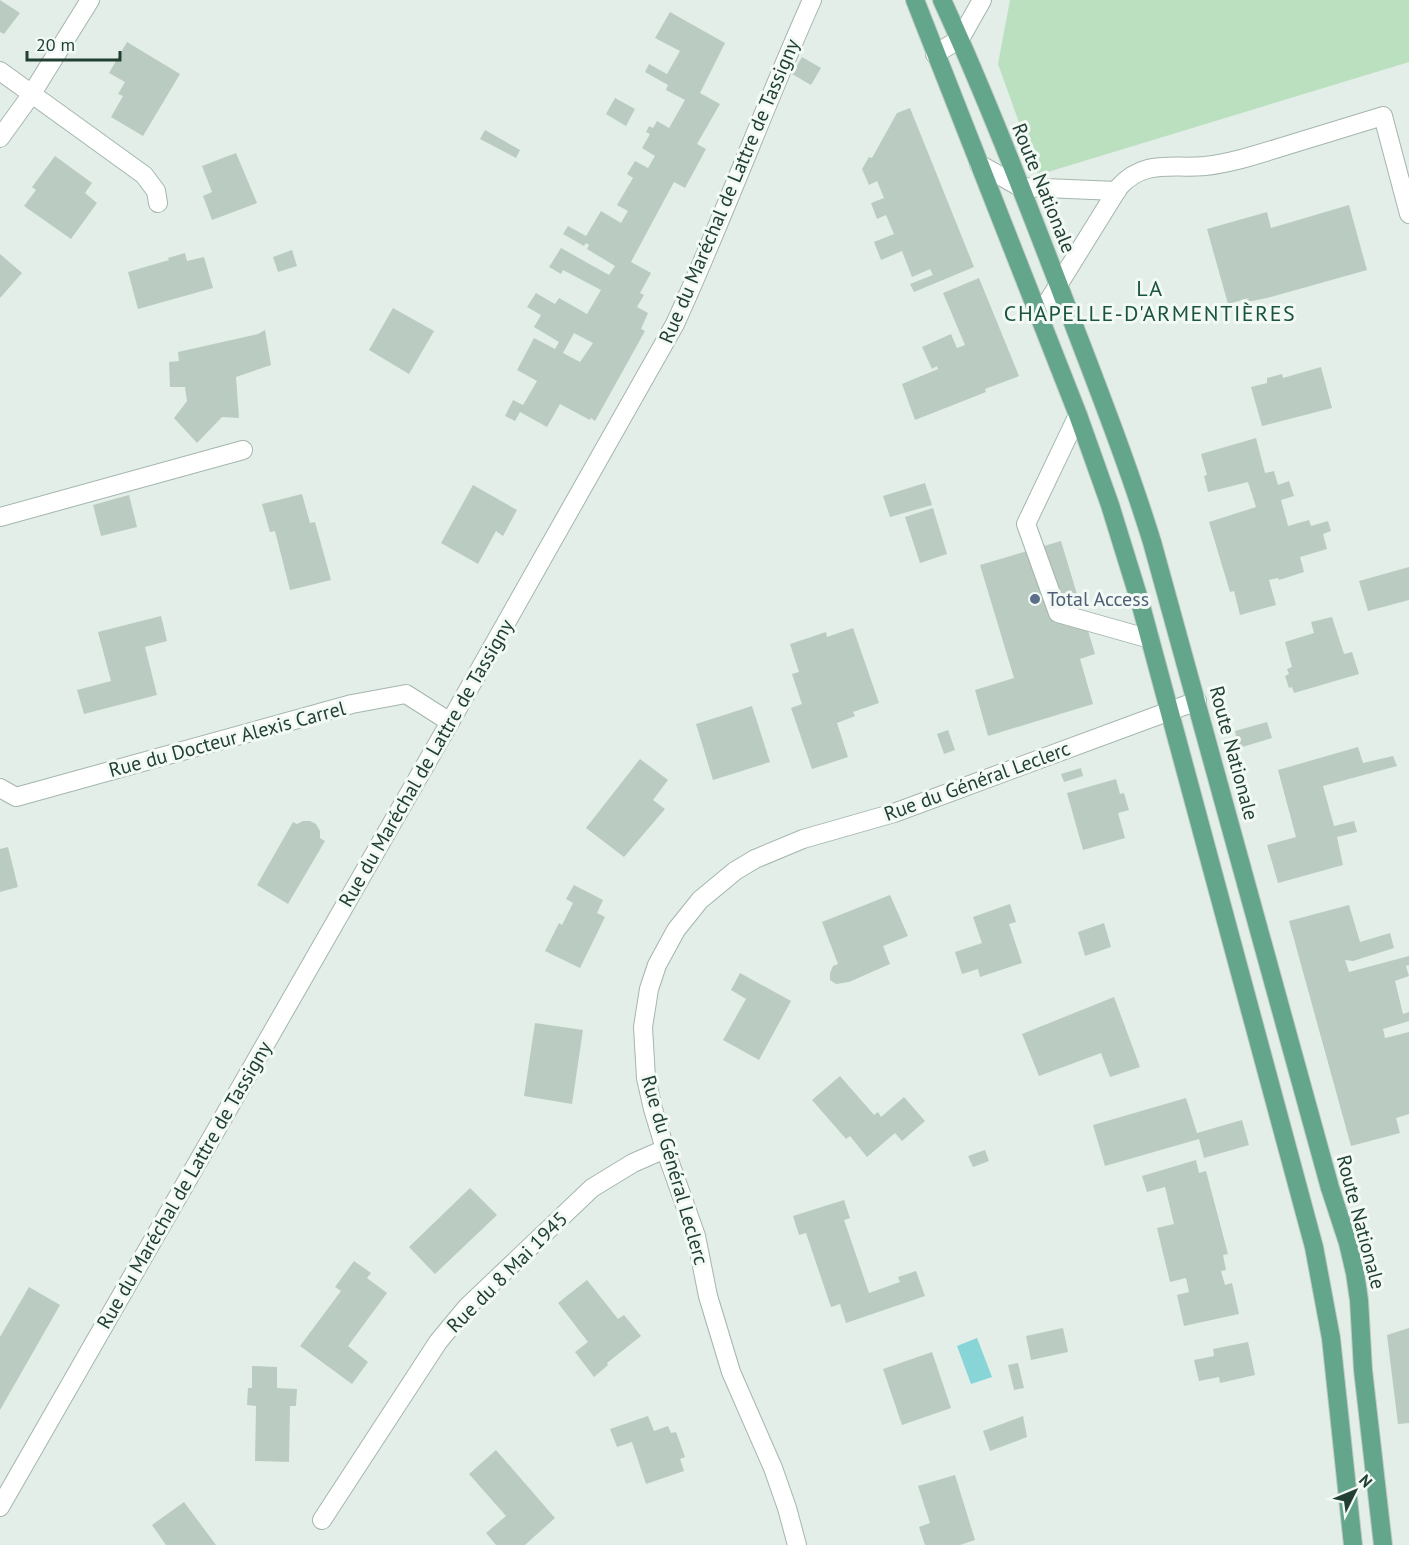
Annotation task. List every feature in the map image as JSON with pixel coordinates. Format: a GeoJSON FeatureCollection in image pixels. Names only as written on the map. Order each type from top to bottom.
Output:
{"type":"FeatureCollection","features":[{"type":"Feature","properties":{"kind":"main road"},"geometry":{"type":"LineString","coordinates":[[915,0],[1078,415],[1113,514],[1150,639],[1314,1247],[1330,1338],[1353,1545]]}},
{"type":"Feature","properties":{"kind":"main road","name":"Route Nationale"},"geometry":{"type":"LineString","coordinates":[[942,0],[1020,187],[1133,482],[1197,701],[1355,1273],[1364,1381],[1383,1545]]}},
{"type":"Feature","properties":{"kind":"street"},"geometry":{"type":"LineString","coordinates":[[0,138],[31,95],[90,0]]}},
{"type":"Feature","properties":{"kind":"street","name":"Rue du Maréchal de Lattre de Tassigny"},"geometry":{"type":"LineString","coordinates":[[0,1507],[450,723],[675,324],[812,0]]}},
{"type":"Feature","properties":{"kind":"street"},"geometry":{"type":"LineString","coordinates":[[935,54],[960,39],[982,0]]}},
{"type":"Feature","properties":{"kind":"street"},"geometry":{"type":"LineString","coordinates":[[0,71],[144,175],[156,191],[158,203]]}},
{"type":"Feature","properties":{"kind":"street"},"geometry":{"type":"LineString","coordinates":[[1038,316],[1117,191],[1135,172],[1147,168],[1224,163],[1383,116],[1409,214]]}},
{"type":"Feature","properties":{"kind":"street"},"geometry":{"type":"LineString","coordinates":[[979,164],[1020,187],[1117,191]]}},
{"type":"Feature","properties":{"kind":"street"},"geometry":{"type":"LineString","coordinates":[[1078,415],[1026,524],[1058,613],[1150,639]]}},
{"type":"Feature","properties":{"kind":"street"},"geometry":{"type":"LineString","coordinates":[[0,517],[243,450]]}},
{"type":"Feature","properties":{"kind":"street","name":"Rue du Docteur Alexis Carrel"},"geometry":{"type":"LineString","coordinates":[[0,788],[16,797],[352,705],[406,694],[450,723]]}},
{"type":"Feature","properties":{"kind":"street","name":"Rue du Général Leclerc"},"geometry":{"type":"LineString","coordinates":[[797,1545],[787,1508],[766,1449],[731,1372],[708,1296],[696,1236],[665,1149],[646,1078],[643,1027],[657,965],[685,917],[714,887],[745,865],[778,848],[831,830],[894,813],[1197,701]]}},
{"type":"Feature","properties":{"kind":"street","name":"Rue du 8 Mai 1945"},"geometry":{"type":"LineString","coordinates":[[322,1520],[438,1342],[467,1307],[592,1188],[633,1163],[665,1149]]}},
{"type":"Feature","properties":{"kind":"green space"},"geometry":{"type":"Polygon","coordinates":[[[1010,0],[1409,0],[1409,62],[1038,175],[998,64],[1010,0]]]}},
{"type":"Feature","properties":{"kind":"water"},"geometry":{"type":"Polygon","coordinates":[[[977,1338],[992,1377],[971,1384],[957,1346],[977,1338]]]}},
{"type":"Feature","properties":{"kind":"building"},"geometry":{"type":"Polygon","coordinates":[[[0,0],[20,13],[4,34],[0,32],[0,0]]]}},
{"type":"Feature","properties":{"kind":"building"},"geometry":{"type":"Polygon","coordinates":[[[670,12],[725,43],[700,93],[720,104],[697,144],[706,149],[685,188],[674,182],[631,262],[651,273],[640,293],[644,295],[637,307],[648,313],[641,329],[645,331],[595,421],[560,404],[547,427],[520,412],[515,421],[505,416],[513,400],[523,405],[537,381],[517,370],[534,338],[555,349],[559,342],[534,327],[541,315],[527,307],[536,293],[555,304],[559,298],[587,314],[601,290],[563,270],[561,274],[549,267],[561,248],[609,275],[615,266],[587,249],[589,245],[586,243],[584,246],[563,234],[568,226],[586,236],[601,211],[621,223],[628,211],[617,205],[633,178],[627,174],[635,161],[648,168],[655,156],[642,148],[650,134],[646,132],[649,126],[653,128],[657,121],[669,128],[685,100],[666,90],[668,85],[645,72],[649,64],[667,74],[680,51],[655,38],[670,12]],[[574,333],[563,353],[580,362],[593,343],[574,333]]]}},
{"type":"Feature","properties":{"kind":"building"},"geometry":{"type":"Polygon","coordinates":[[[127,42],[180,74],[143,136],[111,117],[123,96],[118,94],[125,82],[109,73],[127,42]]]}},
{"type":"Feature","properties":{"kind":"building"},"geometry":{"type":"Polygon","coordinates":[[[802,57],[821,68],[811,85],[792,74],[802,57]]]}},
{"type":"Feature","properties":{"kind":"building"},"geometry":{"type":"Polygon","coordinates":[[[615,98],[635,109],[626,126],[606,114],[615,98]]]}},
{"type":"Feature","properties":{"kind":"building"},"geometry":{"type":"Polygon","coordinates":[[[910,108],[974,267],[914,292],[910,284],[933,275],[930,269],[912,277],[902,251],[881,260],[874,242],[894,234],[886,215],[877,219],[871,203],[884,198],[877,181],[869,185],[862,169],[869,157],[872,158],[897,113],[910,108]]]}},
{"type":"Feature","properties":{"kind":"building"},"geometry":{"type":"Polygon","coordinates":[[[485,130],[520,150],[516,158],[480,139],[485,130]]]}},
{"type":"Feature","properties":{"kind":"building"},"geometry":{"type":"Polygon","coordinates":[[[236,153],[257,203],[212,220],[203,196],[212,192],[202,166],[236,153]]]}},
{"type":"Feature","properties":{"kind":"building"},"geometry":{"type":"Polygon","coordinates":[[[55,156],[92,183],[85,193],[97,203],[71,239],[24,206],[36,190],[32,187],[55,156]]]}},
{"type":"Feature","properties":{"kind":"building"},"geometry":{"type":"Polygon","coordinates":[[[1349,205],[1367,270],[1267,298],[1242,303],[1249,298],[1228,304],[1207,229],[1267,212],[1271,228],[1349,205]]]}},
{"type":"Feature","properties":{"kind":"building"},"geometry":{"type":"Polygon","coordinates":[[[292,250],[297,266],[278,272],[273,257],[292,250]]]}},
{"type":"Feature","properties":{"kind":"building"},"geometry":{"type":"Polygon","coordinates":[[[185,253],[187,261],[204,257],[213,288],[138,309],[128,272],[185,253]]]}},
{"type":"Feature","properties":{"kind":"building"},"geometry":{"type":"Polygon","coordinates":[[[0,254],[22,273],[0,298],[0,254]]]}},
{"type":"Feature","properties":{"kind":"building"},"geometry":{"type":"Polygon","coordinates":[[[979,278],[1019,376],[985,389],[986,392],[915,420],[902,384],[938,369],[937,366],[932,369],[922,347],[951,334],[957,348],[965,345],[943,293],[979,278]]]}},
{"type":"Feature","properties":{"kind":"building"},"geometry":{"type":"Polygon","coordinates":[[[393,308],[434,331],[409,374],[369,350],[393,308]]]}},
{"type":"Feature","properties":{"kind":"building"},"geometry":{"type":"Polygon","coordinates":[[[265,330],[271,365],[236,377],[239,418],[222,417],[197,443],[174,418],[187,401],[185,387],[170,387],[169,362],[179,361],[178,352],[258,334],[265,330]]]}},
{"type":"Feature","properties":{"kind":"building"},"geometry":{"type":"Polygon","coordinates":[[[1321,367],[1332,408],[1262,426],[1251,387],[1267,383],[1267,378],[1282,374],[1283,378],[1321,367]]]}},
{"type":"Feature","properties":{"kind":"building"},"geometry":{"type":"Polygon","coordinates":[[[1256,438],[1265,473],[1274,471],[1278,485],[1289,481],[1294,496],[1281,500],[1288,526],[1309,520],[1311,526],[1328,521],[1331,531],[1323,534],[1327,549],[1300,557],[1304,572],[1279,580],[1278,578],[1269,580],[1276,605],[1240,615],[1234,591],[1230,592],[1209,522],[1256,507],[1248,482],[1208,492],[1204,476],[1207,475],[1201,454],[1256,438]]]}},
{"type":"Feature","properties":{"kind":"building"},"geometry":{"type":"Polygon","coordinates":[[[925,483],[932,505],[890,517],[883,496],[925,483]]]}},
{"type":"Feature","properties":{"kind":"building"},"geometry":{"type":"Polygon","coordinates":[[[473,485],[517,510],[503,536],[496,531],[478,564],[441,543],[473,485]]]}},
{"type":"Feature","properties":{"kind":"building"},"geometry":{"type":"Polygon","coordinates":[[[302,494],[310,523],[315,522],[331,580],[290,590],[275,531],[270,532],[262,504],[302,494]]]}},
{"type":"Feature","properties":{"kind":"building"},"geometry":{"type":"Polygon","coordinates":[[[129,495],[137,527],[101,536],[93,505],[129,495]]]}},
{"type":"Feature","properties":{"kind":"building"},"geometry":{"type":"Polygon","coordinates":[[[933,508],[947,554],[920,563],[905,517],[933,508]]]}},
{"type":"Feature","properties":{"kind":"building"},"geometry":{"type":"Polygon","coordinates":[[[1061,541],[1095,654],[1080,659],[1093,704],[988,736],[975,690],[1014,678],[980,565],[1061,541]]]}},
{"type":"Feature","properties":{"kind":"building"},"geometry":{"type":"Polygon","coordinates":[[[1409,567],[1409,600],[1368,611],[1359,581],[1409,567]]]}},
{"type":"Feature","properties":{"kind":"building"},"geometry":{"type":"Polygon","coordinates":[[[161,616],[167,641],[145,647],[157,695],[84,714],[77,690],[111,681],[98,632],[161,616]]]}},
{"type":"Feature","properties":{"kind":"building"},"geometry":{"type":"Polygon","coordinates":[[[1332,617],[1344,654],[1352,652],[1359,674],[1294,693],[1292,687],[1289,688],[1285,676],[1289,674],[1287,669],[1292,667],[1285,642],[1314,633],[1311,622],[1332,617]]]}},
{"type":"Feature","properties":{"kind":"building"},"geometry":{"type":"Polygon","coordinates":[[[853,628],[879,703],[853,712],[855,716],[837,723],[848,757],[812,769],[791,708],[802,704],[792,674],[799,672],[790,644],[826,632],[827,637],[853,628]]]}},
{"type":"Feature","properties":{"kind":"building"},"geometry":{"type":"Polygon","coordinates":[[[752,706],[770,762],[713,780],[696,724],[752,706]]]}},
{"type":"Feature","properties":{"kind":"building"},"geometry":{"type":"Polygon","coordinates":[[[1267,722],[1272,738],[1239,748],[1235,731],[1267,722]]]}},
{"type":"Feature","properties":{"kind":"building"},"geometry":{"type":"Polygon","coordinates":[[[948,730],[955,750],[944,754],[937,734],[948,730]]]}},
{"type":"Feature","properties":{"kind":"building"},"geometry":{"type":"Polygon","coordinates":[[[1358,747],[1363,763],[1393,756],[1397,766],[1323,786],[1334,826],[1354,821],[1357,832],[1337,837],[1343,865],[1278,883],[1267,845],[1296,837],[1278,770],[1358,747]]]}},
{"type":"Feature","properties":{"kind":"building"},"geometry":{"type":"Polygon","coordinates":[[[640,759],[668,780],[653,800],[665,809],[624,857],[586,828],[640,759]]]}},
{"type":"Feature","properties":{"kind":"building"},"geometry":{"type":"Polygon","coordinates":[[[1081,768],[1083,776],[1064,782],[1061,774],[1081,768]]]}},
{"type":"Feature","properties":{"kind":"building"},"geometry":{"type":"Polygon","coordinates":[[[1116,779],[1120,794],[1124,793],[1129,810],[1118,813],[1125,838],[1083,850],[1067,793],[1116,779]]]}},
{"type":"Feature","properties":{"kind":"building"},"geometry":{"type":"Polygon","coordinates":[[[303,821],[316,824],[320,831],[320,838],[325,841],[288,904],[257,885],[293,822],[297,824],[303,821]]]}},
{"type":"Feature","properties":{"kind":"building"},"geometry":{"type":"Polygon","coordinates":[[[8,847],[18,887],[0,892],[0,849],[8,847]]]}},
{"type":"Feature","properties":{"kind":"building"},"geometry":{"type":"Polygon","coordinates":[[[574,885],[603,900],[597,913],[605,917],[580,968],[545,951],[559,923],[562,925],[573,903],[566,899],[574,885]]]}},
{"type":"Feature","properties":{"kind":"building"},"geometry":{"type":"Polygon","coordinates":[[[890,895],[908,936],[883,946],[890,964],[849,982],[836,984],[830,980],[830,973],[833,966],[838,964],[822,922],[890,895]]]}},
{"type":"Feature","properties":{"kind":"building"},"geometry":{"type":"Polygon","coordinates":[[[1010,904],[1016,922],[1009,924],[1022,963],[980,977],[978,969],[962,974],[955,952],[982,943],[973,917],[1010,904]]]}},
{"type":"Feature","properties":{"kind":"building"},"geometry":{"type":"Polygon","coordinates":[[[1349,905],[1360,942],[1390,933],[1394,948],[1353,961],[1345,960],[1349,972],[1409,956],[1409,965],[1406,966],[1409,976],[1395,981],[1403,1014],[1409,1012],[1409,1021],[1383,1029],[1385,1038],[1409,1032],[1409,1114],[1396,1118],[1400,1133],[1351,1146],[1289,921],[1349,905]]]}},
{"type":"Feature","properties":{"kind":"building"},"geometry":{"type":"Polygon","coordinates":[[[1104,923],[1111,947],[1085,956],[1078,932],[1104,923]]]}},
{"type":"Feature","properties":{"kind":"building"},"geometry":{"type":"Polygon","coordinates":[[[740,973],[791,1001],[759,1060],[723,1040],[746,999],[731,990],[740,973]]]}},
{"type":"Feature","properties":{"kind":"building"},"geometry":{"type":"Polygon","coordinates":[[[1114,997],[1140,1067],[1110,1077],[1101,1053],[1039,1076],[1022,1034],[1114,997]]]}},
{"type":"Feature","properties":{"kind":"building"},"geometry":{"type":"Polygon","coordinates":[[[535,1023],[583,1030],[572,1104],[524,1096],[535,1023]]]}},
{"type":"Feature","properties":{"kind":"building"},"geometry":{"type":"Polygon","coordinates":[[[840,1076],[874,1115],[878,1112],[881,1117],[904,1097],[925,1121],[902,1141],[895,1133],[867,1157],[850,1136],[846,1139],[812,1100],[840,1076]]]}},
{"type":"Feature","properties":{"kind":"building"},"geometry":{"type":"Polygon","coordinates":[[[1186,1098],[1197,1133],[1242,1120],[1249,1145],[1204,1158],[1199,1139],[1105,1166],[1093,1125],[1186,1098]]]}},
{"type":"Feature","properties":{"kind":"building"},"geometry":{"type":"Polygon","coordinates":[[[985,1150],[989,1161],[973,1167],[968,1156],[985,1150]]]}},
{"type":"Feature","properties":{"kind":"building"},"geometry":{"type":"Polygon","coordinates":[[[1196,1160],[1199,1173],[1206,1171],[1228,1254],[1223,1255],[1226,1270],[1221,1271],[1225,1285],[1232,1283],[1239,1314],[1184,1326],[1177,1295],[1189,1292],[1186,1278],[1170,1282],[1157,1228],[1174,1224],[1165,1187],[1147,1192],[1142,1176],[1196,1160]]]}},
{"type":"Feature","properties":{"kind":"building"},"geometry":{"type":"Polygon","coordinates":[[[470,1188],[497,1215],[435,1274],[409,1247],[470,1188]]]}},
{"type":"Feature","properties":{"kind":"building"},"geometry":{"type":"Polygon","coordinates":[[[844,1200],[850,1218],[844,1220],[869,1293],[900,1282],[898,1277],[916,1271],[925,1296],[846,1323],[840,1304],[831,1307],[806,1233],[799,1235],[793,1216],[844,1200]]]}},
{"type":"Feature","properties":{"kind":"building"},"geometry":{"type":"Polygon","coordinates":[[[354,1261],[371,1273],[367,1278],[387,1293],[348,1346],[368,1362],[352,1384],[300,1346],[341,1291],[335,1287],[354,1261]]]}},
{"type":"Feature","properties":{"kind":"building"},"geometry":{"type":"Polygon","coordinates":[[[587,1280],[618,1319],[624,1315],[641,1336],[607,1363],[608,1365],[594,1377],[575,1352],[588,1342],[558,1303],[587,1280]]]}},
{"type":"Feature","properties":{"kind":"building"},"geometry":{"type":"Polygon","coordinates":[[[29,1287],[60,1305],[0,1410],[0,1337],[29,1287]]]}},
{"type":"Feature","properties":{"kind":"building"},"geometry":{"type":"Polygon","coordinates":[[[1063,1328],[1068,1352],[1031,1360],[1026,1336],[1063,1328]]]}},
{"type":"Feature","properties":{"kind":"building"},"geometry":{"type":"Polygon","coordinates":[[[1409,1328],[1409,1423],[1398,1424],[1387,1335],[1409,1328]]]}},
{"type":"Feature","properties":{"kind":"building"},"geometry":{"type":"Polygon","coordinates":[[[1248,1342],[1255,1375],[1220,1383],[1219,1377],[1199,1381],[1194,1360],[1214,1356],[1213,1349],[1248,1342]]]}},
{"type":"Feature","properties":{"kind":"building"},"geometry":{"type":"Polygon","coordinates":[[[932,1352],[951,1408],[902,1425],[883,1369],[932,1352]]]}},
{"type":"Feature","properties":{"kind":"building"},"geometry":{"type":"Polygon","coordinates":[[[1018,1363],[1024,1388],[1014,1390],[1008,1365],[1018,1363]]]}},
{"type":"Feature","properties":{"kind":"building"},"geometry":{"type":"Polygon","coordinates":[[[252,1366],[277,1367],[277,1388],[297,1389],[296,1406],[290,1406],[289,1462],[255,1461],[256,1406],[247,1405],[248,1388],[252,1388],[252,1366]]]}},
{"type":"Feature","properties":{"kind":"building"},"geometry":{"type":"Polygon","coordinates":[[[648,1416],[654,1431],[668,1426],[671,1433],[676,1432],[685,1457],[680,1459],[684,1471],[646,1484],[632,1442],[617,1447],[610,1429],[648,1416]]]}},
{"type":"Feature","properties":{"kind":"building"},"geometry":{"type":"Polygon","coordinates":[[[1023,1416],[1027,1437],[990,1451],[983,1431],[1023,1416]]]}},
{"type":"Feature","properties":{"kind":"building"},"geometry":{"type":"Polygon","coordinates":[[[496,1450],[555,1518],[525,1545],[496,1545],[486,1533],[506,1516],[469,1474],[496,1450]]]}},
{"type":"Feature","properties":{"kind":"building"},"geometry":{"type":"Polygon","coordinates":[[[955,1475],[975,1540],[960,1545],[925,1545],[919,1527],[930,1523],[918,1486],[955,1475]]]}},
{"type":"Feature","properties":{"kind":"building"},"geometry":{"type":"Polygon","coordinates":[[[184,1502],[216,1545],[166,1545],[152,1525],[184,1502]]]}},
{"type":"Feature","properties":{"kind":"place","name":"Total Access"},"geometry":{"type":"Point","coordinates":[1035,599]}},
{"type":"Feature","properties":{"kind":"district","name":"LA CHAPELLE-D'ARMENTIÈRES"},"geometry":{"type":"Point","coordinates":[1150,300]}}]}
